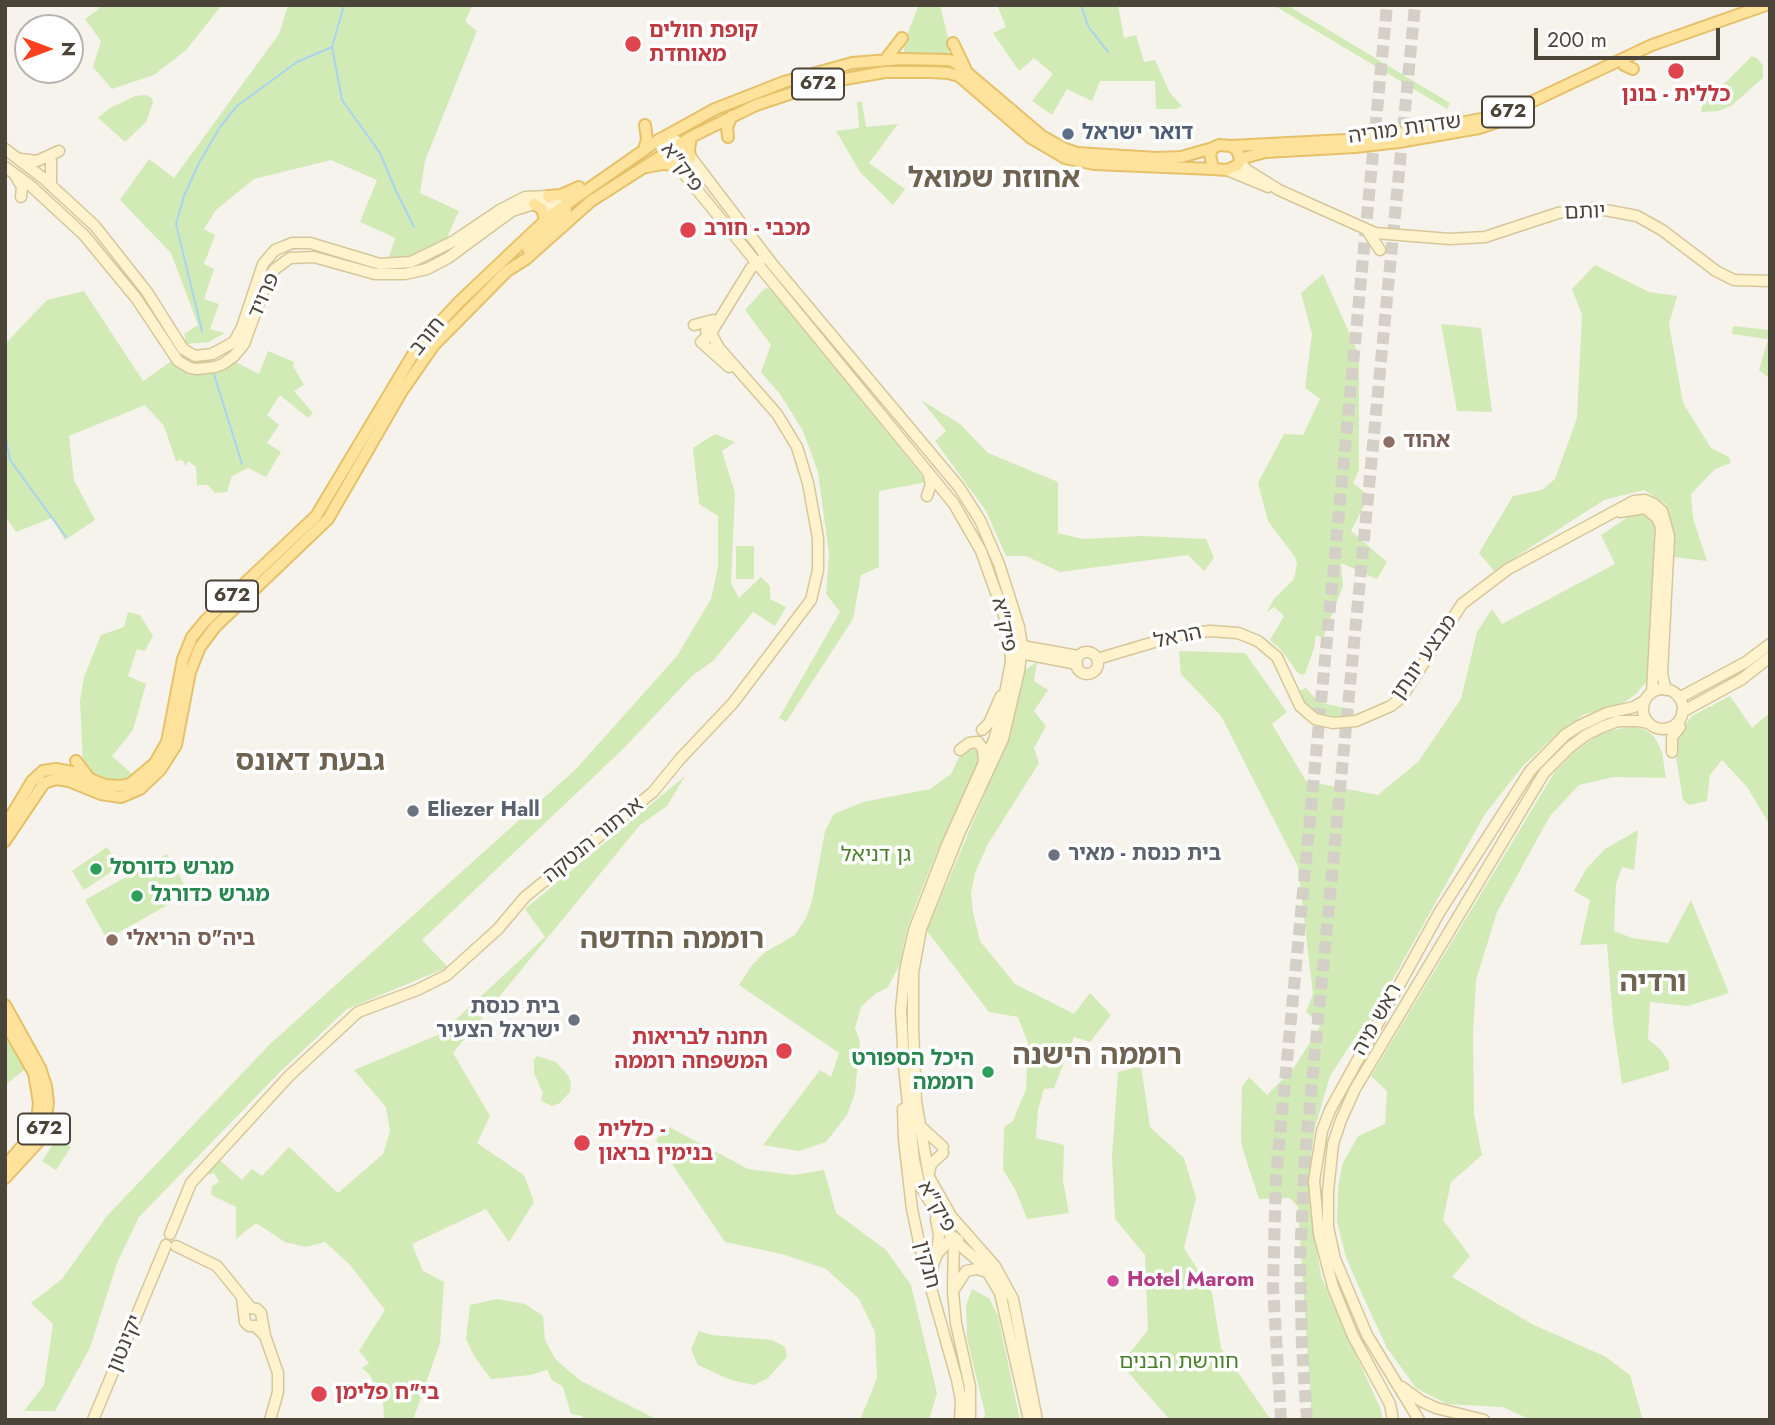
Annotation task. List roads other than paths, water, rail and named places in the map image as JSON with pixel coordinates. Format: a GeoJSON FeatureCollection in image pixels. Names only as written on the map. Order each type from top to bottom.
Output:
{"type":"FeatureCollection","features":[{"type":"Feature","properties":{"kind":"main road","name":"שדרות מוריה"},"geometry":{"type":"LineString","coordinates":[[1231,146],[1346,139],[1440,127],[1491,117],[1514,110],[1652,45],[1766,5]]}},
{"type":"Feature","properties":{"kind":"main road","name":"שדרות מוריה"},"geometry":{"type":"LineString","coordinates":[[1240,160],[1265,152],[1355,147],[1479,128],[1534,108],[1628,67],[1677,42],[1770,12]]}},
{"type":"Feature","properties":{"kind":"main road"},"geometry":{"type":"LineString","coordinates":[[885,60],[902,38]]}},
{"type":"Feature","properties":{"kind":"main road"},"geometry":{"type":"LineString","coordinates":[[953,43],[968,73]]}},
{"type":"Feature","properties":{"kind":"main road","name":"חורב"},"geometry":{"type":"LineString","coordinates":[[72,771],[101,794],[121,797],[149,781],[166,764],[176,745],[193,662],[200,647],[215,627],[328,519],[393,405],[446,332],[567,209],[604,176],[706,113],[808,74],[852,63],[885,60],[949,60],[968,73]]}},
{"type":"Feature","properties":{"kind":"main road","name":"חורב"},"geometry":{"type":"LineString","coordinates":[[72,771],[94,781],[125,786],[155,762],[167,742],[183,659],[192,637],[206,620],[316,516],[418,346],[467,293],[545,220],[638,170],[666,152],[677,141],[778,97],[822,83],[885,72],[931,72],[959,76],[1031,138],[1065,158],[1094,164],[1213,169]]}},
{"type":"Feature","properties":{"kind":"main road","name":"672"},"geometry":{"type":"LineString","coordinates":[[968,73],[1042,136],[1077,153],[1171,158],[1222,145],[1231,146]]}},
{"type":"Feature","properties":{"kind":"main road"},"geometry":{"type":"LineString","coordinates":[[677,141],[706,113]]}},
{"type":"Feature","properties":{"kind":"main road"},"geometry":{"type":"LineString","coordinates":[[728,137],[727,127],[732,116]]}},
{"type":"Feature","properties":{"kind":"main road"},"geometry":{"type":"LineString","coordinates":[[645,125],[645,150]]}},
{"type":"Feature","properties":{"kind":"main road"},"geometry":{"type":"LineString","coordinates":[[690,158],[691,137]]}},
{"type":"Feature","properties":{"kind":"main road"},"geometry":{"type":"LineString","coordinates":[[1231,146],[1237,150],[1240,160]]}},
{"type":"Feature","properties":{"kind":"main road"},"geometry":{"type":"LineString","coordinates":[[1213,148],[1209,158],[1213,169]]}},
{"type":"Feature","properties":{"kind":"main road","name":"672"},"geometry":{"type":"LineString","coordinates":[[1213,169],[1227,170],[1235,167],[1240,160]]}},
{"type":"Feature","properties":{"kind":"main road"},"geometry":{"type":"LineString","coordinates":[[638,170],[657,164],[677,165]]}},
{"type":"Feature","properties":{"kind":"main road"},"geometry":{"type":"LineString","coordinates":[[548,196],[565,194],[604,176]]}},
{"type":"Feature","properties":{"kind":"main road"},"geometry":{"type":"LineString","coordinates":[[534,204],[543,211],[545,220]]}},
{"type":"Feature","properties":{"kind":"main road"},"geometry":{"type":"LineString","coordinates":[[193,662],[212,643]]}},
{"type":"Feature","properties":{"kind":"main road","name":"672"},"geometry":{"type":"LineString","coordinates":[[5,827],[37,775],[49,769],[72,771]]}},
{"type":"Feature","properties":{"kind":"main road"},"geometry":{"type":"LineString","coordinates":[[5,841],[44,783],[72,771]]}},
{"type":"Feature","properties":{"kind":"main road","name":"672"},"geometry":{"type":"LineString","coordinates":[[5,1006],[40,1068],[48,1103],[44,1129],[38,1142],[5,1178]]}},
{"type":"Feature","properties":{"kind":"main road","name":"672"},"geometry":{"type":"LineString","coordinates":[[5,1023],[26,1057],[37,1082],[39,1103],[37,1120],[30,1137],[5,1166]]}},
{"type":"Feature","properties":{"kind":"main road"},"geometry":{"type":"LineString","coordinates":[[24,1076],[26,1057]]}},
{"type":"Feature","properties":{"kind":"street","name":"פיק\"א"},"geometry":{"type":"LineString","coordinates":[[657,141],[677,141],[767,257],[959,487],[980,520],[999,564],[1019,627],[1019,671],[1003,739],[959,834],[917,947],[913,972],[912,1027],[919,1126],[929,1177],[951,1216],[1003,1277],[1013,1299],[1037,1420]]}},
{"type":"Feature","properties":{"kind":"street","name":"פיק\"א"},"geometry":{"type":"LineString","coordinates":[[657,141],[954,504],[981,551],[1018,650],[996,734],[947,845],[914,930],[903,984],[901,1010],[904,1066],[916,1168],[924,1195],[954,1240],[988,1272],[1004,1306],[1015,1366],[1029,1420]]}},
{"type":"Feature","properties":{"kind":"street","name":"פרויד"},"geometry":{"type":"LineString","coordinates":[[5,149],[40,175],[95,226],[147,292],[183,349],[189,354],[202,356],[220,351],[234,342],[242,327],[263,264],[275,250],[292,243],[310,243],[380,264],[411,262],[454,241],[511,203],[525,197],[548,196]]}},
{"type":"Feature","properties":{"kind":"street"},"geometry":{"type":"LineString","coordinates":[[17,158],[37,161],[59,150]]}},
{"type":"Feature","properties":{"kind":"street","name":"יותם"},"geometry":{"type":"LineString","coordinates":[[1240,160],[1247,170],[1279,190],[1384,233]]}},
{"type":"Feature","properties":{"kind":"street"},"geometry":{"type":"LineString","coordinates":[[51,161],[51,185]]}},
{"type":"Feature","properties":{"kind":"street","name":"פרויד"},"geometry":{"type":"LineString","coordinates":[[10,170],[84,235],[135,298],[178,361],[197,369],[223,363],[244,344],[268,278],[290,258],[314,257],[374,274],[415,272],[448,258],[512,211],[534,204]]}},
{"type":"Feature","properties":{"kind":"street"},"geometry":{"type":"LineString","coordinates":[[10,170],[22,187],[21,197]]}},
{"type":"Feature","properties":{"kind":"street","name":"יותם"},"geometry":{"type":"LineString","coordinates":[[1227,170],[1262,186],[1279,190]]}},
{"type":"Feature","properties":{"kind":"street"},"geometry":{"type":"LineString","coordinates":[[548,196],[559,199],[567,209]]}},
{"type":"Feature","properties":{"kind":"street"},"geometry":{"type":"LineString","coordinates":[[534,204],[567,209]]}},
{"type":"Feature","properties":{"kind":"street","name":"יותם"},"geometry":{"type":"LineString","coordinates":[[1350,220],[1367,230],[1450,239],[1485,237],[1558,213],[1594,208],[1637,216],[1662,230],[1716,271],[1734,280],[1770,281]]}},
{"type":"Feature","properties":{"kind":"street"},"geometry":{"type":"LineString","coordinates":[[1367,230],[1380,250]]}},
{"type":"Feature","properties":{"kind":"street"},"geometry":{"type":"LineString","coordinates":[[709,332],[741,286],[767,257]]}},
{"type":"Feature","properties":{"kind":"street"},"geometry":{"type":"LineString","coordinates":[[741,286],[759,265]]}},
{"type":"Feature","properties":{"kind":"street"},"geometry":{"type":"LineString","coordinates":[[750,278],[762,275],[769,277]]}},
{"type":"Feature","properties":{"kind":"street"},"geometry":{"type":"LineString","coordinates":[[709,332],[713,320],[727,305]]}},
{"type":"Feature","properties":{"kind":"street"},"geometry":{"type":"LineString","coordinates":[[694,325],[713,320]]}},
{"type":"Feature","properties":{"kind":"street","name":"ארתור הנטקה"},"geometry":{"type":"LineString","coordinates":[[173,1241],[177,1215],[191,1183],[289,1076],[358,1012],[447,975],[498,929],[525,897],[653,792],[740,694],[811,600],[818,570],[818,538],[808,484],[797,447],[777,414],[719,348],[709,332],[701,342],[744,378]]}},
{"type":"Feature","properties":{"kind":"street"},"geometry":{"type":"LineString","coordinates":[[927,496],[931,484],[928,471]]}},
{"type":"Feature","properties":{"kind":"street","name":"מבצע יונתן"},"geometry":{"type":"LineString","coordinates":[[1258,641],[1277,657],[1300,706],[1315,719],[1346,723],[1371,716],[1401,698],[1462,604],[1508,569],[1634,501],[1645,500],[1662,511],[1670,536],[1662,674],[1666,690]]}},
{"type":"Feature","properties":{"kind":"street","name":"מבצע יונתן"},"geometry":{"type":"LineString","coordinates":[[1609,514],[1645,508],[1657,517],[1661,527],[1653,692]]}},
{"type":"Feature","properties":{"kind":"street"},"geometry":{"type":"LineString","coordinates":[[1019,627],[1038,653]]}},
{"type":"Feature","properties":{"kind":"street","name":"הראל"},"geometry":{"type":"LineString","coordinates":[[1097,659],[1166,638],[1210,631],[1238,633],[1258,641]]}},
{"type":"Feature","properties":{"kind":"street"},"geometry":{"type":"LineString","coordinates":[[1679,698],[1746,662],[1770,644]]}},
{"type":"Feature","properties":{"kind":"street"},"geometry":{"type":"LineString","coordinates":[[1018,650],[1077,660],[1090,652],[1097,659],[1097,667],[1090,673],[1081,672],[1077,660]]}},
{"type":"Feature","properties":{"kind":"street"},"geometry":{"type":"LineString","coordinates":[[1019,671],[1028,659],[1038,653]]}},
{"type":"Feature","properties":{"kind":"street"},"geometry":{"type":"LineString","coordinates":[[1672,752],[1672,737],[1684,723],[1685,711],[1679,698],[1666,690],[1653,692],[1644,701],[1643,713],[1648,723],[1660,730],[1670,729],[1685,711],[1742,679],[1770,657]]}},
{"type":"Feature","properties":{"kind":"street"},"geometry":{"type":"LineString","coordinates":[[982,730],[989,723],[1008,683]]}},
{"type":"Feature","properties":{"kind":"street","name":"ראש מיה"},"geometry":{"type":"LineString","coordinates":[[1393,1420],[1390,1404],[1333,1287],[1319,1234],[1314,1181],[1322,1131],[1330,1110],[1438,912],[1530,771],[1565,735],[1579,726],[1607,713],[1634,708],[1644,701]]}},
{"type":"Feature","properties":{"kind":"street","name":"ראש מיה"},"geometry":{"type":"LineString","coordinates":[[1419,1420],[1367,1335],[1335,1259],[1328,1227],[1328,1191],[1340,1120],[1355,1089],[1544,773],[1570,747],[1602,727],[1618,722],[1648,723]]}},
{"type":"Feature","properties":{"kind":"street"},"geometry":{"type":"LineString","coordinates":[[960,750],[969,743],[978,743],[983,749],[984,764]]}},
{"type":"Feature","properties":{"kind":"street"},"geometry":{"type":"LineString","coordinates":[[901,1010],[891,998],[903,984]]}},
{"type":"Feature","properties":{"kind":"street","name":"חנקין"},"geometry":{"type":"LineString","coordinates":[[904,1066],[904,1139],[912,1209],[922,1256],[957,1380],[961,1400],[960,1420]]}},
{"type":"Feature","properties":{"kind":"street"},"geometry":{"type":"LineString","coordinates":[[919,1126],[943,1150],[930,1164],[929,1177]]}},
{"type":"Feature","properties":{"kind":"street"},"geometry":{"type":"LineString","coordinates":[[933,1294],[932,1268],[939,1235],[936,1215]]}},
{"type":"Feature","properties":{"kind":"street","name":"חנקין"},"geometry":{"type":"LineString","coordinates":[[951,1216],[954,1240],[953,1292],[956,1323],[970,1387],[970,1420]]}},
{"type":"Feature","properties":{"kind":"street"},"geometry":{"type":"LineString","coordinates":[[937,1254],[948,1242],[954,1240],[967,1241],[981,1249]]}},
{"type":"Feature","properties":{"kind":"street"},"geometry":{"type":"LineString","coordinates":[[173,1241],[216,1266],[242,1297],[248,1310],[245,1322],[249,1326],[258,1324]]}},
{"type":"Feature","properties":{"kind":"street","name":"יקינטון"},"geometry":{"type":"LineString","coordinates":[[93,1420],[156,1267],[173,1241]]}},
{"type":"Feature","properties":{"kind":"street"},"geometry":{"type":"LineString","coordinates":[[953,1292],[966,1272],[976,1269],[988,1272]]}},
{"type":"Feature","properties":{"kind":"street"},"geometry":{"type":"LineString","coordinates":[[248,1310],[261,1313],[258,1324],[276,1364],[279,1382],[270,1420]]}},
{"type":"Feature","properties":{"kind":"street"},"geometry":{"type":"LineString","coordinates":[[1393,1379],[1421,1401],[1436,1408],[1485,1420]]}},
{"type":"Feature","properties":{"kind":"street"},"geometry":{"type":"LineString","coordinates":[[1390,1404],[1400,1420]]}},
{"type":"Feature","properties":{"kind":"waterway"},"geometry":{"type":"LineString","coordinates":[[344,5],[332,47],[342,100],[380,153],[414,227]]}},
{"type":"Feature","properties":{"kind":"waterway"},"geometry":{"type":"LineString","coordinates":[[1081,5],[1088,26],[1108,52]]}},
{"type":"Feature","properties":{"kind":"waterway"},"geometry":{"type":"LineString","coordinates":[[202,331],[176,224],[184,196],[198,165],[220,127],[237,106],[297,62],[332,47]]}},
{"type":"Feature","properties":{"kind":"waterway"},"geometry":{"type":"LineString","coordinates":[[213,371],[242,464]]}},
{"type":"Feature","properties":{"kind":"waterway"},"geometry":{"type":"LineString","coordinates":[[5,434],[10,460],[66,537]]}},
{"type":"Feature","properties":{"kind":"tunnel"},"geometry":{"type":"LineString","coordinates":[[1281,1420],[1273,1287],[1276,1177],[1387,5]]}},
{"type":"Feature","properties":{"kind":"tunnel"},"geometry":{"type":"LineString","coordinates":[[1307,1420],[1300,1259],[1305,1156],[1415,5]]}},
{"type":"Feature","properties":{"kind":"place","name":"קופת חולים מאוחדת"},"geometry":{"type":"Point","coordinates":[633,44]}},
{"type":"Feature","properties":{"kind":"place","name":"כללית - בונן"},"geometry":{"type":"Point","coordinates":[1676,71]}},
{"type":"Feature","properties":{"kind":"place","name":"דואר ישראל"},"geometry":{"type":"Point","coordinates":[1068,134]}},
{"type":"Feature","properties":{"kind":"place","name":"מכבי - חורב"},"geometry":{"type":"Point","coordinates":[688,230]}},
{"type":"Feature","properties":{"kind":"place","name":"אהוד"},"geometry":{"type":"Point","coordinates":[1389,442]}},
{"type":"Feature","properties":{"kind":"place","name":"Eliezer Hall"},"geometry":{"type":"Point","coordinates":[413,811]}},
{"type":"Feature","properties":{"kind":"place","name":"בית כנסת - מאיר"},"geometry":{"type":"Point","coordinates":[1054,855]}},
{"type":"Feature","properties":{"kind":"place","name":"מגרש כדורסל"},"geometry":{"type":"Point","coordinates":[96,869]}},
{"type":"Feature","properties":{"kind":"place","name":"מגרש כדורגל"},"geometry":{"type":"Point","coordinates":[137,896]}},
{"type":"Feature","properties":{"kind":"place","name":"ביה\"ס הריאלי"},"geometry":{"type":"Point","coordinates":[112,940]}},
{"type":"Feature","properties":{"kind":"place","name":"בית כנסת ישראל הצעיר"},"geometry":{"type":"Point","coordinates":[574,1020]}},
{"type":"Feature","properties":{"kind":"place","name":"תחנה לבריאות המשפחה רוממה"},"geometry":{"type":"Point","coordinates":[784,1051]}},
{"type":"Feature","properties":{"kind":"place","name":"היכל הספורט רוממה"},"geometry":{"type":"Point","coordinates":[988,1072]}},
{"type":"Feature","properties":{"kind":"place","name":"כללית - בנימין בראון"},"geometry":{"type":"Point","coordinates":[582,1143]}},
{"type":"Feature","properties":{"kind":"place","name":"Hotel Marom"},"geometry":{"type":"Point","coordinates":[1113,1281]}},
{"type":"Feature","properties":{"kind":"place","name":"בי\"ח פלימן"},"geometry":{"type":"Point","coordinates":[319,1394]}},
{"type":"Feature","properties":{"kind":"district","name":"אחוזת שמואל"},"geometry":{"type":"Point","coordinates":[994,180]}},
{"type":"Feature","properties":{"kind":"district","name":"גבעת דאונס"},"geometry":{"type":"Point","coordinates":[310,763]}},
{"type":"Feature","properties":{"kind":"district","name":"רוממה החדשה"},"geometry":{"type":"Point","coordinates":[672,941]}},
{"type":"Feature","properties":{"kind":"district","name":"ורדיה"},"geometry":{"type":"Point","coordinates":[1653,984]}},
{"type":"Feature","properties":{"kind":"district","name":"רוממה הישנה"},"geometry":{"type":"Point","coordinates":[1097,1057]}},
{"type":"Feature","properties":{"kind":"park label","name":"גן דניאל"},"geometry":{"type":"Point","coordinates":[876,856]}},
{"type":"Feature","properties":{"kind":"park label","name":"חורשת הבנים"},"geometry":{"type":"Point","coordinates":[1179,1363]}}]}
